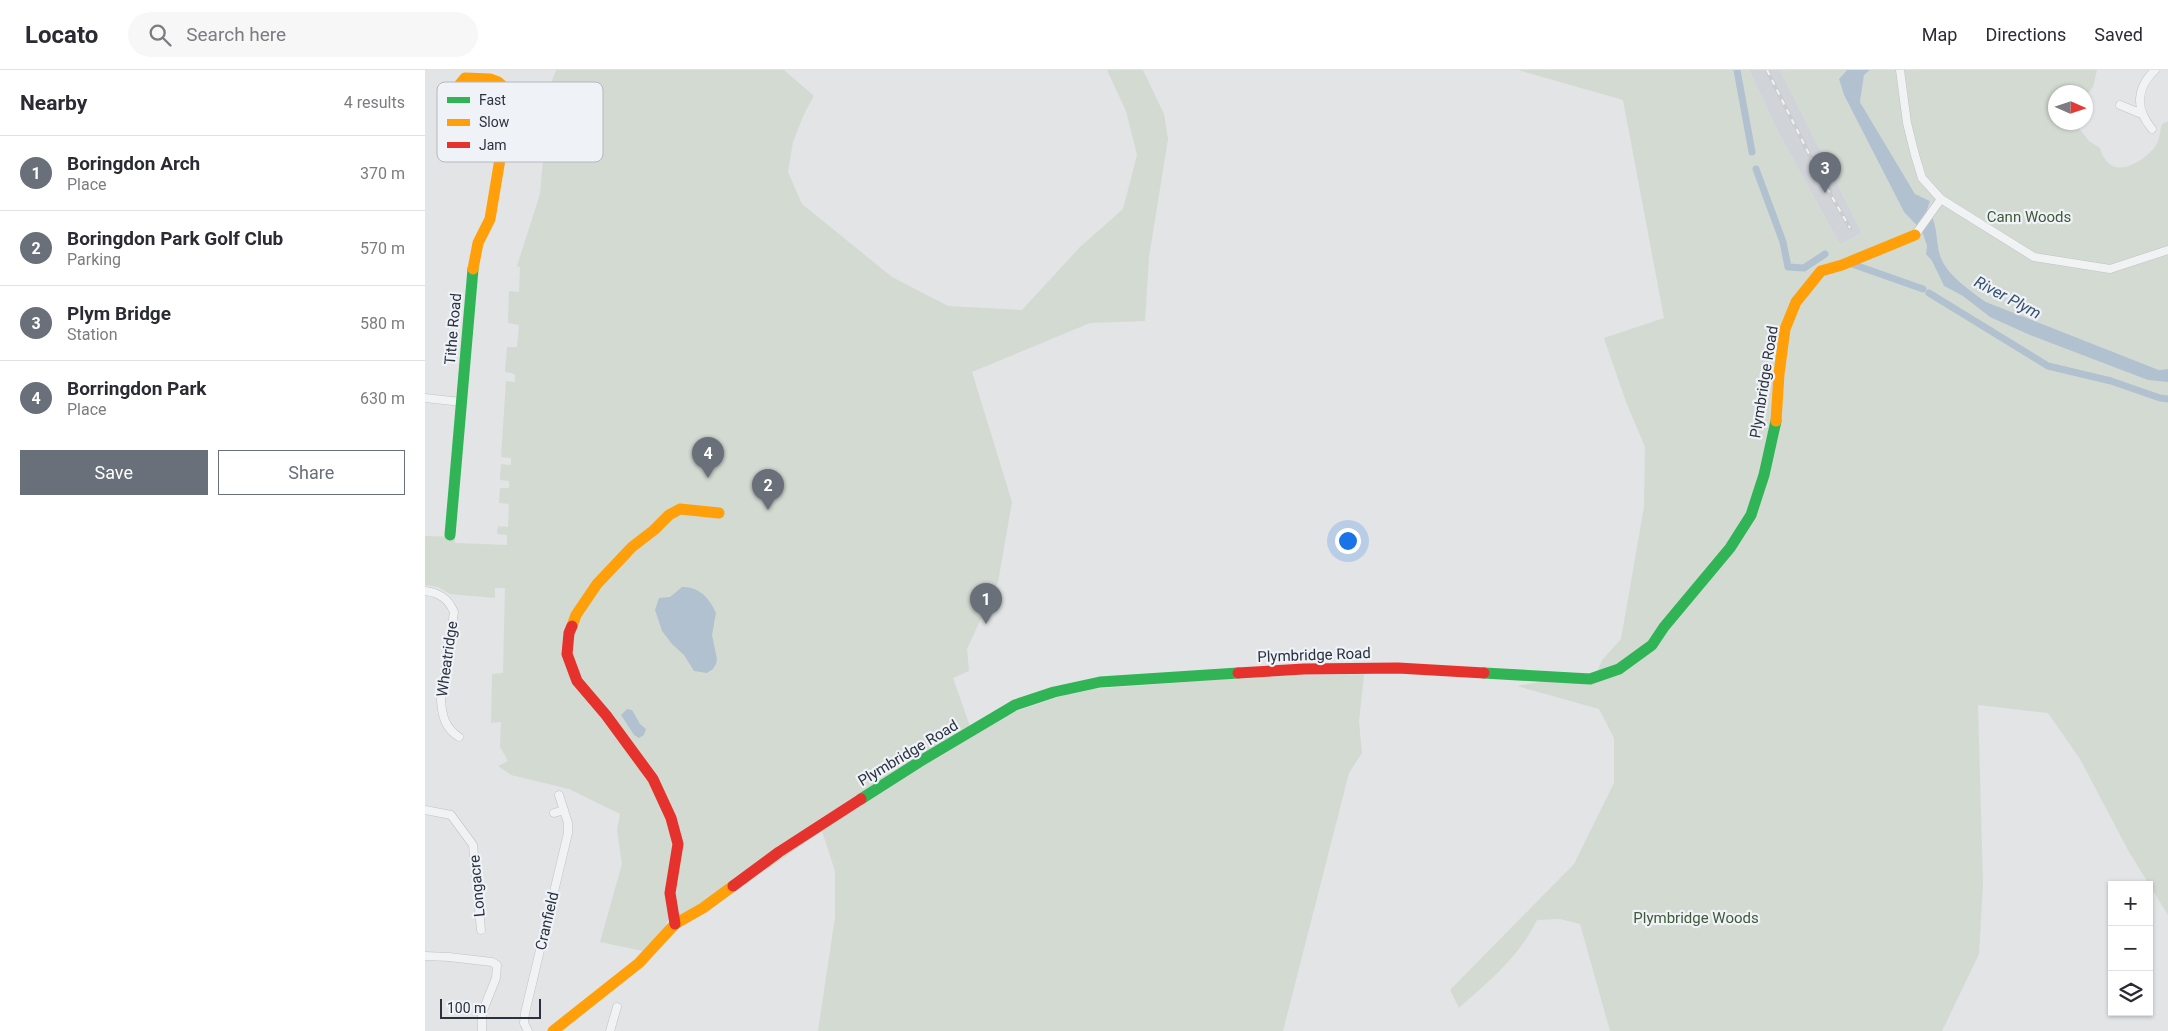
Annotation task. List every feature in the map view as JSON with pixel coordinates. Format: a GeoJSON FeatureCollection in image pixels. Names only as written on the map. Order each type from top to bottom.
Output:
{"type":"FeatureCollection","features":[{"type":"Feature","properties":{"kind":"street"},"geometry":{"type":"LineString","coordinates":[[1900,70],[1907,123],[1922,178],[1941,199],[2034,257],[2110,269],[2168,250]]}},
{"type":"Feature","properties":{"kind":"street"},"geometry":{"type":"LineString","coordinates":[[2152,128],[2144,120],[2140,95],[2144,84],[2155,70]]}},
{"type":"Feature","properties":{"kind":"street","name":"Tithe Road"},"geometry":{"type":"LineString","coordinates":[[471,74],[498,82]]}},
{"type":"Feature","properties":{"kind":"street"},"geometry":{"type":"LineString","coordinates":[[2120,105],[2142,114]]}},
{"type":"Feature","properties":{"kind":"street","name":"Tithe Road"},"geometry":{"type":"LineString","coordinates":[[450,535],[474,257],[478,243],[490,219],[500,162]]}},
{"type":"Feature","properties":{"kind":"street"},"geometry":{"type":"LineString","coordinates":[[1915,235],[1941,199]]}},
{"type":"Feature","properties":{"kind":"street","name":"Plymbridge Road"},"geometry":{"type":"LineString","coordinates":[[553,1031],[637,965],[675,924],[703,908],[779,852],[919,762],[1015,705],[1054,692],[1100,682],[1304,669],[1399,668],[1590,678],[1619,669],[1652,645],[1663,627],[1730,548],[1751,515],[1764,475],[1771,438],[1777,419],[1779,374],[1785,329],[1796,302],[1821,271],[1842,265],[1915,235]]}},
{"type":"Feature","properties":{"kind":"street"},"geometry":{"type":"LineString","coordinates":[[425,398],[461,402]]}},
{"type":"Feature","properties":{"kind":"street"},"geometry":{"type":"LineString","coordinates":[[675,924],[670,893],[678,844],[671,818],[653,779],[573,674],[567,654],[569,633],[576,615],[597,584],[632,547],[654,530],[669,514],[680,508],[719,513]]}},
{"type":"Feature","properties":{"kind":"street","name":"Wheatridge"},"geometry":{"type":"LineString","coordinates":[[425,591],[443,597],[450,604],[453,612],[441,700],[445,724],[459,737]]}},
{"type":"Feature","properties":{"kind":"street","name":"Cranfield"},"geometry":{"type":"LineString","coordinates":[[528,1031],[524,1023],[525,1013],[568,833],[559,795]]}},
{"type":"Feature","properties":{"kind":"street","name":"Longacre"},"geometry":{"type":"LineString","coordinates":[[425,810],[451,815],[473,845],[481,930]]}},
{"type":"Feature","properties":{"kind":"street"},"geometry":{"type":"LineString","coordinates":[[554,813],[564,810]]}},
{"type":"Feature","properties":{"kind":"street"},"geometry":{"type":"LineString","coordinates":[[425,956],[492,962],[497,965],[496,978],[482,1013],[483,1031]]}},
{"type":"Feature","properties":{"kind":"street"},"geometry":{"type":"LineString","coordinates":[[610,1031],[617,1007]]}},
{"type":"Feature","properties":{"kind":"shaded area"},"geometry":{"type":"Polygon","coordinates":[[[1749,70],[1780,70],[1862,233],[1840,245],[1778,132],[1749,70]]]}},
{"type":"Feature","properties":{"kind":"green space"},"geometry":{"type":"Polygon","coordinates":[[[556,70],[784,70],[814,96],[804,114],[793,142],[788,172],[802,204],[892,277],[948,306],[1022,310],[1080,247],[1123,209],[1137,155],[1126,111],[1107,70],[1143,70],[1164,114],[1168,139],[1149,257],[1145,321],[1090,323],[972,372],[1012,502],[998,582],[967,649],[969,671],[953,678],[972,732],[1014,712],[1079,690],[1267,676],[1364,674],[1359,722],[1362,753],[1349,773],[1283,1031],[818,1031],[835,917],[835,871],[822,831],[766,870],[757,862],[686,915],[669,918],[648,952],[600,942],[622,864],[617,830],[620,814],[569,789],[511,775],[498,766],[508,761],[500,747],[501,722],[491,723],[492,674],[503,673],[505,588],[495,588],[495,598],[450,594],[438,587],[425,585],[425,536],[455,537],[455,543],[507,545],[507,535],[497,534],[498,526],[508,527],[509,504],[499,503],[500,488],[509,488],[509,481],[500,480],[501,464],[511,465],[511,458],[501,457],[506,381],[515,382],[515,374],[505,372],[507,347],[517,347],[519,325],[508,323],[509,291],[519,292],[520,267],[517,266],[540,194],[543,162],[603,162],[603,82],[552,82],[556,70]]]}},
{"type":"Feature","properties":{"kind":"green space","name":"Plymbridge Woods"},"geometry":{"type":"Polygon","coordinates":[[[1518,70],[1749,70],[1778,132],[1840,245],[1862,233],[1780,70],[1847,70],[1839,79],[1844,95],[1904,212],[1922,231],[1927,246],[1926,254],[1932,261],[1944,286],[1963,296],[2168,382],[2168,915],[2153,891],[2153,881],[2147,881],[2129,852],[2080,759],[2048,713],[1978,705],[1983,884],[1979,954],[1942,1031],[1610,1031],[1580,924],[1560,919],[1537,920],[1522,945],[1512,957],[1459,1008],[1450,990],[1574,864],[1614,783],[1614,738],[1599,709],[1517,686],[1597,672],[1602,660],[1621,639],[1644,507],[1645,447],[1626,402],[1604,338],[1664,318],[1623,100],[1518,70]]]}},
{"type":"Feature","properties":{"kind":"green space","name":"Cann Woods"},"geometry":{"type":"Polygon","coordinates":[[[1870,70],[2097,70],[2093,87],[2093,85],[2048,85],[2048,130],[2080,130],[2089,141],[2100,148],[2104,158],[2110,164],[2117,167],[2133,164],[2148,154],[2156,145],[2162,124],[2168,121],[2168,369],[2159,370],[1986,302],[1954,277],[1944,265],[1939,252],[1935,226],[1927,210],[1930,201],[1915,194],[1860,102],[1864,74],[1870,70]]]}},
{"type":"Feature","properties":{"kind":"water","name":"River Plym"},"geometry":{"type":"Polygon","coordinates":[[[1847,70],[1870,70],[1864,75],[1860,102],[1915,194],[1930,201],[1927,210],[1935,226],[1939,252],[1944,265],[1954,277],[1986,302],[2159,370],[2168,369],[2168,382],[2148,380],[2030,335],[1990,317],[1963,296],[1944,286],[1932,261],[1926,254],[1927,246],[1922,231],[1904,212],[1844,95],[1839,79],[1847,70]]]}},
{"type":"Feature","properties":{"kind":"water"},"geometry":{"type":"Polygon","coordinates":[[[682,587],[688,587],[703,594],[716,613],[712,635],[717,659],[713,669],[707,673],[694,671],[684,655],[662,631],[655,610],[659,598],[670,597],[682,587]]]}},
{"type":"Feature","properties":{"kind":"water"},"geometry":{"type":"Polygon","coordinates":[[[627,709],[632,710],[640,724],[646,729],[644,735],[639,738],[634,735],[621,715],[627,709]]]}},
{"type":"Feature","properties":{"kind":"waterway"},"geometry":{"type":"LineString","coordinates":[[1737,70],[1752,152]]}},
{"type":"Feature","properties":{"kind":"waterway"},"geometry":{"type":"LineString","coordinates":[[1756,169],[1783,242],[1788,267],[1804,268],[1825,254]]}},
{"type":"Feature","properties":{"kind":"waterway"},"geometry":{"type":"LineString","coordinates":[[1852,264],[1923,289]]}},
{"type":"Feature","properties":{"kind":"waterway"},"geometry":{"type":"LineString","coordinates":[[1929,293],[2048,366],[2111,381],[2168,399]]}},
{"type":"Feature","properties":{"kind":"railway"},"geometry":{"type":"LineString","coordinates":[[1767,70],[1820,176],[1850,228]]}},
{"type":"Feature","properties":{"kind":"traffic: fast"},"geometry":{"type":"LineString","coordinates":[[450,535],[473,269]]}},
{"type":"Feature","properties":{"kind":"traffic: fast"},"geometry":{"type":"LineString","coordinates":[[1484,673],[1590,679],[1619,669],[1652,645],[1664,627],[1730,548],[1751,515],[1764,475],[1776,421]]}},
{"type":"Feature","properties":{"kind":"traffic: fast"},"geometry":{"type":"LineString","coordinates":[[861,799],[1015,705],[1054,692],[1100,682],[1238,673]]}},
{"type":"Feature","properties":{"kind":"traffic: slow"},"geometry":{"type":"LineString","coordinates":[[462,82],[465,78],[490,79],[498,82]]}},
{"type":"Feature","properties":{"kind":"traffic: slow"},"geometry":{"type":"LineString","coordinates":[[473,269],[478,243],[490,219],[500,162]]}},
{"type":"Feature","properties":{"kind":"traffic: slow"},"geometry":{"type":"LineString","coordinates":[[1776,421],[1779,374],[1785,329],[1796,302],[1821,271],[1842,265],[1915,235]]}},
{"type":"Feature","properties":{"kind":"traffic: slow"},"geometry":{"type":"LineString","coordinates":[[572,626],[576,615],[597,584],[632,547],[654,530],[669,515],[680,509],[719,513]]}},
{"type":"Feature","properties":{"kind":"traffic: slow"},"geometry":{"type":"LineString","coordinates":[[553,1031],[639,963],[675,924],[703,908],[733,886]]}},
{"type":"Feature","properties":{"kind":"traffic: jam"},"geometry":{"type":"LineString","coordinates":[[572,626],[569,633],[567,654],[577,681],[606,715],[653,779],[671,818],[678,844],[670,893],[675,924]]}},
{"type":"Feature","properties":{"kind":"traffic: jam"},"geometry":{"type":"LineString","coordinates":[[1238,673],[1304,669],[1398,668],[1484,673]]}},
{"type":"Feature","properties":{"kind":"traffic: jam"},"geometry":{"type":"LineString","coordinates":[[733,886],[779,852],[861,799]]}},
{"type":"Feature","properties":{"kind":"place","name":"Plym Bridge"},"geometry":{"type":"Point","coordinates":[1825,193]}},
{"type":"Feature","properties":{"kind":"place","name":"Borringdon Park"},"geometry":{"type":"Point","coordinates":[708,478]}},
{"type":"Feature","properties":{"kind":"place","name":"Boringdon Park Golf Club"},"geometry":{"type":"Point","coordinates":[768,510]}},
{"type":"Feature","properties":{"kind":"place","name":"Boringdon Arch"},"geometry":{"type":"Point","coordinates":[986,624]}}]}
